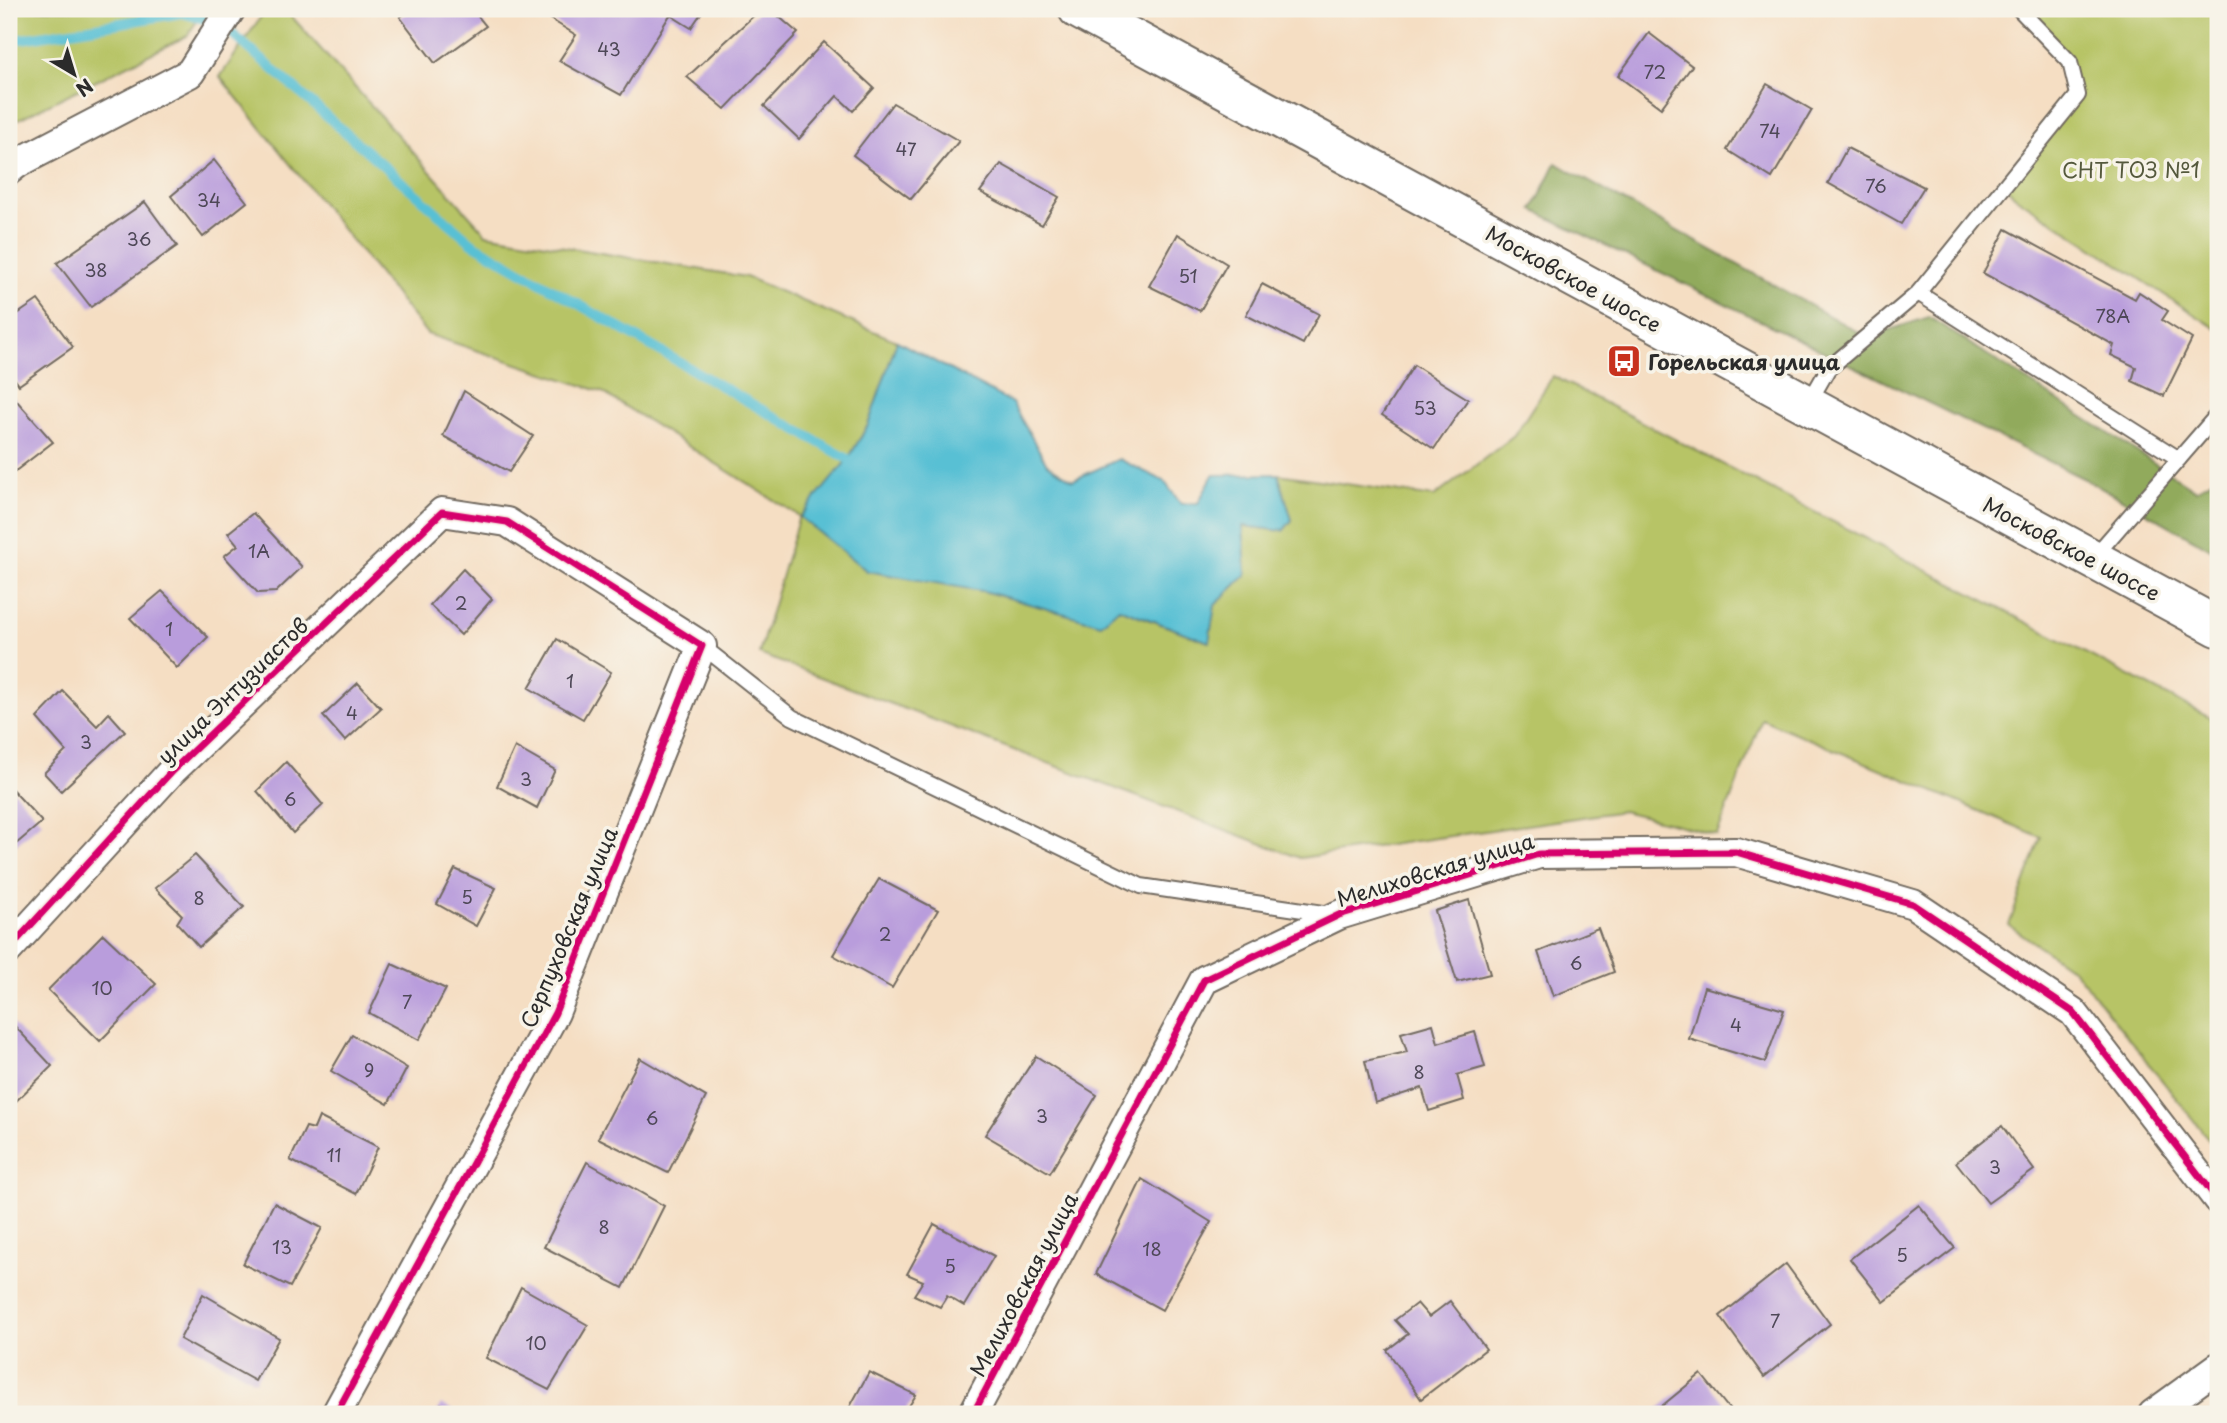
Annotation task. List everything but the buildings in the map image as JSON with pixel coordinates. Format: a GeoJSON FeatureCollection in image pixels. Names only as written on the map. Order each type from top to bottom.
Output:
{"type":"FeatureCollection","features":[{"type":"Feature","properties":{"kind":"main road","name":"Московское шоссе"},"geometry":{"type":"LineString","coordinates":[[1078,9],[2218,627]]}},
{"type":"Feature","properties":{"kind":"street"},"geometry":{"type":"LineString","coordinates":[[9,170],[190,73],[231,9]]}},
{"type":"Feature","properties":{"kind":"street","name":"улица Энтузиастов"},"geometry":{"type":"LineString","coordinates":[[9,948],[172,771],[442,512],[507,522],[702,646]]}},
{"type":"Feature","properties":{"kind":"street","name":"Серпуховская улица"},"geometry":{"type":"LineString","coordinates":[[336,1414],[555,1013],[702,646]]}},
{"type":"Feature","properties":{"kind":"street","name":"Мелиховская улица"},"geometry":{"type":"LineString","coordinates":[[973,1414],[1204,980],[1339,915],[1539,854],[1736,852],[1913,904],[2073,1012],[2218,1200]]}},
{"type":"Feature","properties":{"kind":"street"},"geometry":{"type":"LineString","coordinates":[[2153,1414],[2218,1367]]}},
{"type":"Feature","properties":{"kind":"lane"},"geometry":{"type":"LineString","coordinates":[[1807,405],[1828,369],[1918,293],[2078,96],[2070,62],[2019,9]]}},
{"type":"Feature","properties":{"kind":"lane"},"geometry":{"type":"LineString","coordinates":[[1918,293],[2179,459]]}},
{"type":"Feature","properties":{"kind":"lane"},"geometry":{"type":"LineString","coordinates":[[2092,559],[2218,414]]}},
{"type":"Feature","properties":{"kind":"lane"},"geometry":{"type":"LineString","coordinates":[[702,646],[792,717],[1141,886],[1339,915]]}},
{"type":"Feature","properties":{"kind":"green space"},"geometry":{"type":"Polygon","coordinates":[[[9,9],[205,9],[187,36],[9,124],[9,9]]]}},
{"type":"Feature","properties":{"kind":"green space"},"geometry":{"type":"Polygon","coordinates":[[[266,9],[285,9],[486,234],[746,277],[897,341],[868,425],[848,459],[987,592],[1101,624],[1118,608],[1208,642],[1215,605],[1246,575],[1243,526],[1283,531],[1292,520],[1278,474],[1434,497],[1514,436],[1553,376],[2218,722],[2218,1151],[2076,972],[2009,925],[2041,837],[1762,719],[1717,835],[1623,811],[1300,858],[759,654],[799,516],[602,392],[427,334],[220,77],[266,9]]]}},
{"type":"Feature","properties":{"kind":"green space","name":"СНТ ТОЗ №1"},"geometry":{"type":"Polygon","coordinates":[[[2019,9],[2218,9],[2218,330],[2014,196],[2004,184],[2078,95],[2069,62],[2019,9]]]}},
{"type":"Feature","properties":{"kind":"green space"},"geometry":{"type":"Polygon","coordinates":[[[1556,163],[1867,337],[1929,317],[2196,490],[2218,476],[2218,553],[2097,485],[1533,210],[1556,163]]]}},
{"type":"Feature","properties":{"kind":"water"},"geometry":{"type":"Polygon","coordinates":[[[897,341],[1012,403],[1047,464],[1073,480],[1119,459],[1164,481],[1181,504],[1198,503],[1213,475],[1278,474],[1292,520],[1283,531],[1243,526],[1246,575],[1215,605],[1209,642],[1119,608],[1101,624],[987,592],[867,571],[800,517],[848,459],[868,425],[897,341]]]}},
{"type":"Feature","properties":{"kind":"waterway"},"geometry":{"type":"LineString","coordinates":[[9,39],[182,13],[221,24],[472,243],[848,459]]}},
{"type":"Feature","properties":{"kind":"cycle path"},"geometry":{"type":"LineString","coordinates":[[9,949],[172,771],[442,512],[507,522],[702,646],[555,1013],[336,1414]]}},
{"type":"Feature","properties":{"kind":"cycle path"},"geometry":{"type":"LineString","coordinates":[[973,1414],[1204,980],[1339,915],[1539,854],[1736,852],[1913,904],[2073,1012],[2218,1200]]}},
{"type":"Feature","properties":{"kind":"place","name":"Горельская улица"},"geometry":{"type":"Point","coordinates":[1624,361]}}]}
